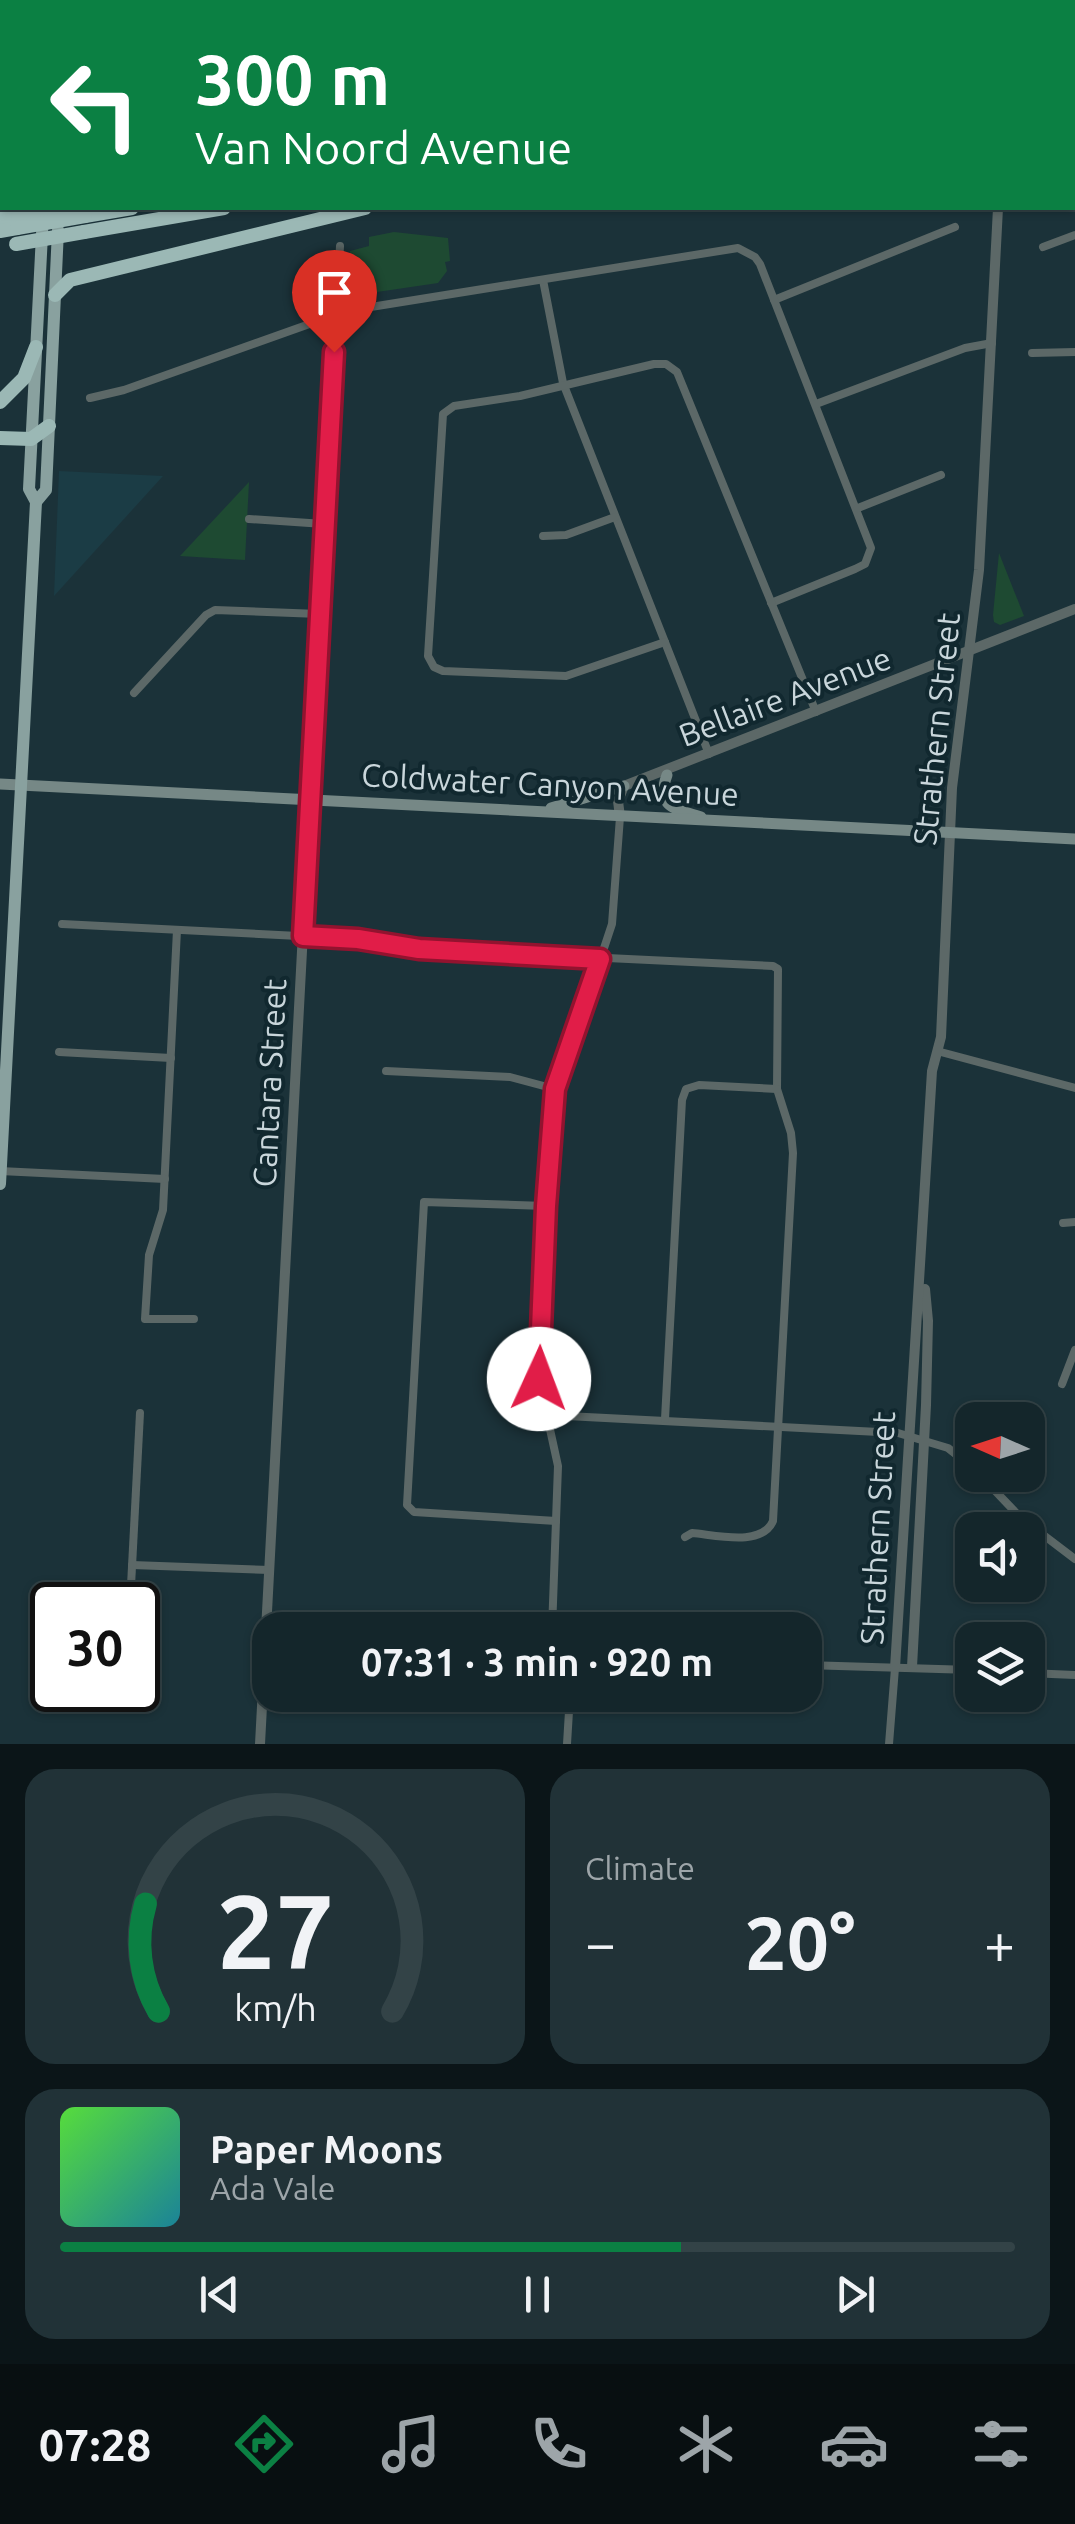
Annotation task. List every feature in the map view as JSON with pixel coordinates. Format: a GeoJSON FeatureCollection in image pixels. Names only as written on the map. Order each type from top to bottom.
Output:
{"type":"FeatureCollection","features":[{"type":"Feature","properties":{"kind":"highway"},"geometry":{"type":"LineString","coordinates":[[0,246],[17,231],[58,210]]}},
{"type":"Feature","properties":{"kind":"highway"},"geometry":{"type":"LineString","coordinates":[[85,224],[126,210]]}},
{"type":"Feature","properties":{"kind":"highway"},"geometry":{"type":"LineString","coordinates":[[85,224],[165,210]]}},
{"type":"Feature","properties":{"kind":"highway"},"geometry":{"type":"LineString","coordinates":[[0,234],[207,210]]}},
{"type":"Feature","properties":{"kind":"highway"},"geometry":{"type":"LineString","coordinates":[[55,295],[70,280],[357,210]]}},
{"type":"Feature","properties":{"kind":"highway"},"geometry":{"type":"LineString","coordinates":[[0,219],[17,231]]}},
{"type":"Feature","properties":{"kind":"highway"},"geometry":{"type":"LineString","coordinates":[[0,402],[24,378],[36,347]]}},
{"type":"Feature","properties":{"kind":"highway"},"geometry":{"type":"LineString","coordinates":[[0,438],[31,439],[49,426]]}},
{"type":"Feature","properties":{"kind":"main road"},"geometry":{"type":"LineString","coordinates":[[0,1184],[36,502],[29,489],[44,210]]}},
{"type":"Feature","properties":{"kind":"main road"},"geometry":{"type":"LineString","coordinates":[[36,502],[46,490],[62,210]]}},
{"type":"Feature","properties":{"kind":"main road"},"geometry":{"type":"LineString","coordinates":[[667,775],[662,794],[672,807],[714,822]]}},
{"type":"Feature","properties":{"kind":"main road","name":"Coldwater Canyon Avenue"},"geometry":{"type":"LineString","coordinates":[[0,784],[1075,839]]}},
{"type":"Feature","properties":{"kind":"main road"},"geometry":{"type":"LineString","coordinates":[[539,812],[624,786]]}},
{"type":"Feature","properties":{"kind":"street","name":"Strathern Street"},"geometry":{"type":"LineString","coordinates":[[889,1744],[932,1071],[940,1037],[949,833],[981,544],[998,210]]}},
{"type":"Feature","properties":{"kind":"street"},"geometry":{"type":"LineString","coordinates":[[774,300],[955,227]]}},
{"type":"Feature","properties":{"kind":"street"},"geometry":{"type":"LineString","coordinates":[[1043,248],[1075,235]]}},
{"type":"Feature","properties":{"kind":"street","name":"Cantara Street"},"geometry":{"type":"LineString","coordinates":[[269,1612],[340,246]]}},
{"type":"Feature","properties":{"kind":"street"},"geometry":{"type":"LineString","coordinates":[[90,398],[124,390],[336,314],[738,248],[760,264],[871,548],[865,564],[771,604]]}},
{"type":"Feature","properties":{"kind":"street"},"geometry":{"type":"LineString","coordinates":[[543,280],[563,383],[709,754],[700,762],[626,794],[620,817]]}},
{"type":"Feature","properties":{"kind":"street"},"geometry":{"type":"LineString","coordinates":[[816,404],[965,348],[992,342]]}},
{"type":"Feature","properties":{"kind":"street"},"geometry":{"type":"LineString","coordinates":[[1032,352],[1075,352]]}},
{"type":"Feature","properties":{"kind":"street"},"geometry":{"type":"LineString","coordinates":[[665,642],[566,676],[443,671],[434,667],[428,656],[443,414],[454,406],[520,396],[654,364],[666,364],[678,372],[816,712]]}},
{"type":"Feature","properties":{"kind":"street"},"geometry":{"type":"LineString","coordinates":[[858,508],[941,475]]}},
{"type":"Feature","properties":{"kind":"street"},"geometry":{"type":"LineString","coordinates":[[543,536],[566,535],[615,517]]}},
{"type":"Feature","properties":{"kind":"street"},"geometry":{"type":"LineString","coordinates":[[249,519],[324,524]]}},
{"type":"Feature","properties":{"kind":"street","name":"Bellaire Avenue"},"geometry":{"type":"LineString","coordinates":[[624,786],[1075,609]]}},
{"type":"Feature","properties":{"kind":"street"},"geometry":{"type":"LineString","coordinates":[[134,693],[215,610],[319,614]]}},
{"type":"Feature","properties":{"kind":"street"},"geometry":{"type":"LineString","coordinates":[[553,1612],[558,1466],[539,1379],[555,1089],[615,908],[618,801],[624,786]]}},
{"type":"Feature","properties":{"kind":"street"},"geometry":{"type":"LineString","coordinates":[[62,924],[358,939],[419,949],[778,969],[777,1089],[793,1153],[773,1521],[768,1531],[758,1537],[685,1536]]}},
{"type":"Feature","properties":{"kind":"street"},"geometry":{"type":"LineString","coordinates":[[177,930],[163,1210],[148,1255],[145,1319],[194,1319]]}},
{"type":"Feature","properties":{"kind":"street"},"geometry":{"type":"LineString","coordinates":[[937,1051],[1075,1088]]}},
{"type":"Feature","properties":{"kind":"street"},"geometry":{"type":"LineString","coordinates":[[58,1052],[171,1058]]}},
{"type":"Feature","properties":{"kind":"street"},"geometry":{"type":"LineString","coordinates":[[386,1071],[510,1077],[555,1089]]}},
{"type":"Feature","properties":{"kind":"street"},"geometry":{"type":"LineString","coordinates":[[665,1420],[682,1100],[686,1089],[698,1084],[777,1089]]}},
{"type":"Feature","properties":{"kind":"street"},"geometry":{"type":"LineString","coordinates":[[0,1171],[165,1179]]}},
{"type":"Feature","properties":{"kind":"street"},"geometry":{"type":"LineString","coordinates":[[546,1206],[424,1202],[409,1510],[556,1521]]}},
{"type":"Feature","properties":{"kind":"street"},"geometry":{"type":"LineString","coordinates":[[1063,1223],[1075,1222]]}},
{"type":"Feature","properties":{"kind":"street","name":"Strathern Street"},"geometry":{"type":"LineString","coordinates":[[912,1667],[928,1321],[922,1255]]}},
{"type":"Feature","properties":{"kind":"street"},"geometry":{"type":"LineString","coordinates":[[1062,1384],[1075,1350]]}},
{"type":"Feature","properties":{"kind":"street"},"geometry":{"type":"LineString","coordinates":[[131,1582],[140,1413]]}},
{"type":"Feature","properties":{"kind":"street"},"geometry":{"type":"LineString","coordinates":[[548,1415],[908,1434],[955,1454]]}},
{"type":"Feature","properties":{"kind":"street"},"geometry":{"type":"LineString","coordinates":[[996,1492],[1021,1518],[1075,1559]]}},
{"type":"Feature","properties":{"kind":"street"},"geometry":{"type":"LineString","coordinates":[[132,1565],[270,1570]]}},
{"type":"Feature","properties":{"kind":"street"},"geometry":{"type":"LineString","coordinates":[[822,1666],[955,1669]]}},
{"type":"Feature","properties":{"kind":"street"},"geometry":{"type":"LineString","coordinates":[[1045,1673],[1075,1675]]}},
{"type":"Feature","properties":{"kind":"street","name":"Cantara Street"},"geometry":{"type":"LineString","coordinates":[[260,1744],[262,1712]]}},
{"type":"Feature","properties":{"kind":"street"},"geometry":{"type":"LineString","coordinates":[[567,1744],[569,1712]]}},
{"type":"Feature","properties":{"kind":"shaded area"},"geometry":{"type":"Polygon","coordinates":[[[59,471],[163,476],[54,596],[59,471]]]}},
{"type":"Feature","properties":{"kind":"green space"},"geometry":{"type":"Polygon","coordinates":[[[394,232],[448,238],[447,271],[438,283],[350,296],[350,251],[369,246],[369,237],[394,232]]]}},
{"type":"Feature","properties":{"kind":"green space"},"geometry":{"type":"Polygon","coordinates":[[[249,482],[245,560],[180,556],[249,482]]]}},
{"type":"Feature","properties":{"kind":"green space"},"geometry":{"type":"Polygon","coordinates":[[[999,553],[1024,616],[1000,625],[994,622],[993,615],[999,553]]]}},
{"type":"Feature","properties":{"kind":"route"},"geometry":{"type":"LineString","coordinates":[[334,352],[303,936],[358,939],[419,949],[600,959],[555,1089],[539,1379]]}}]}
